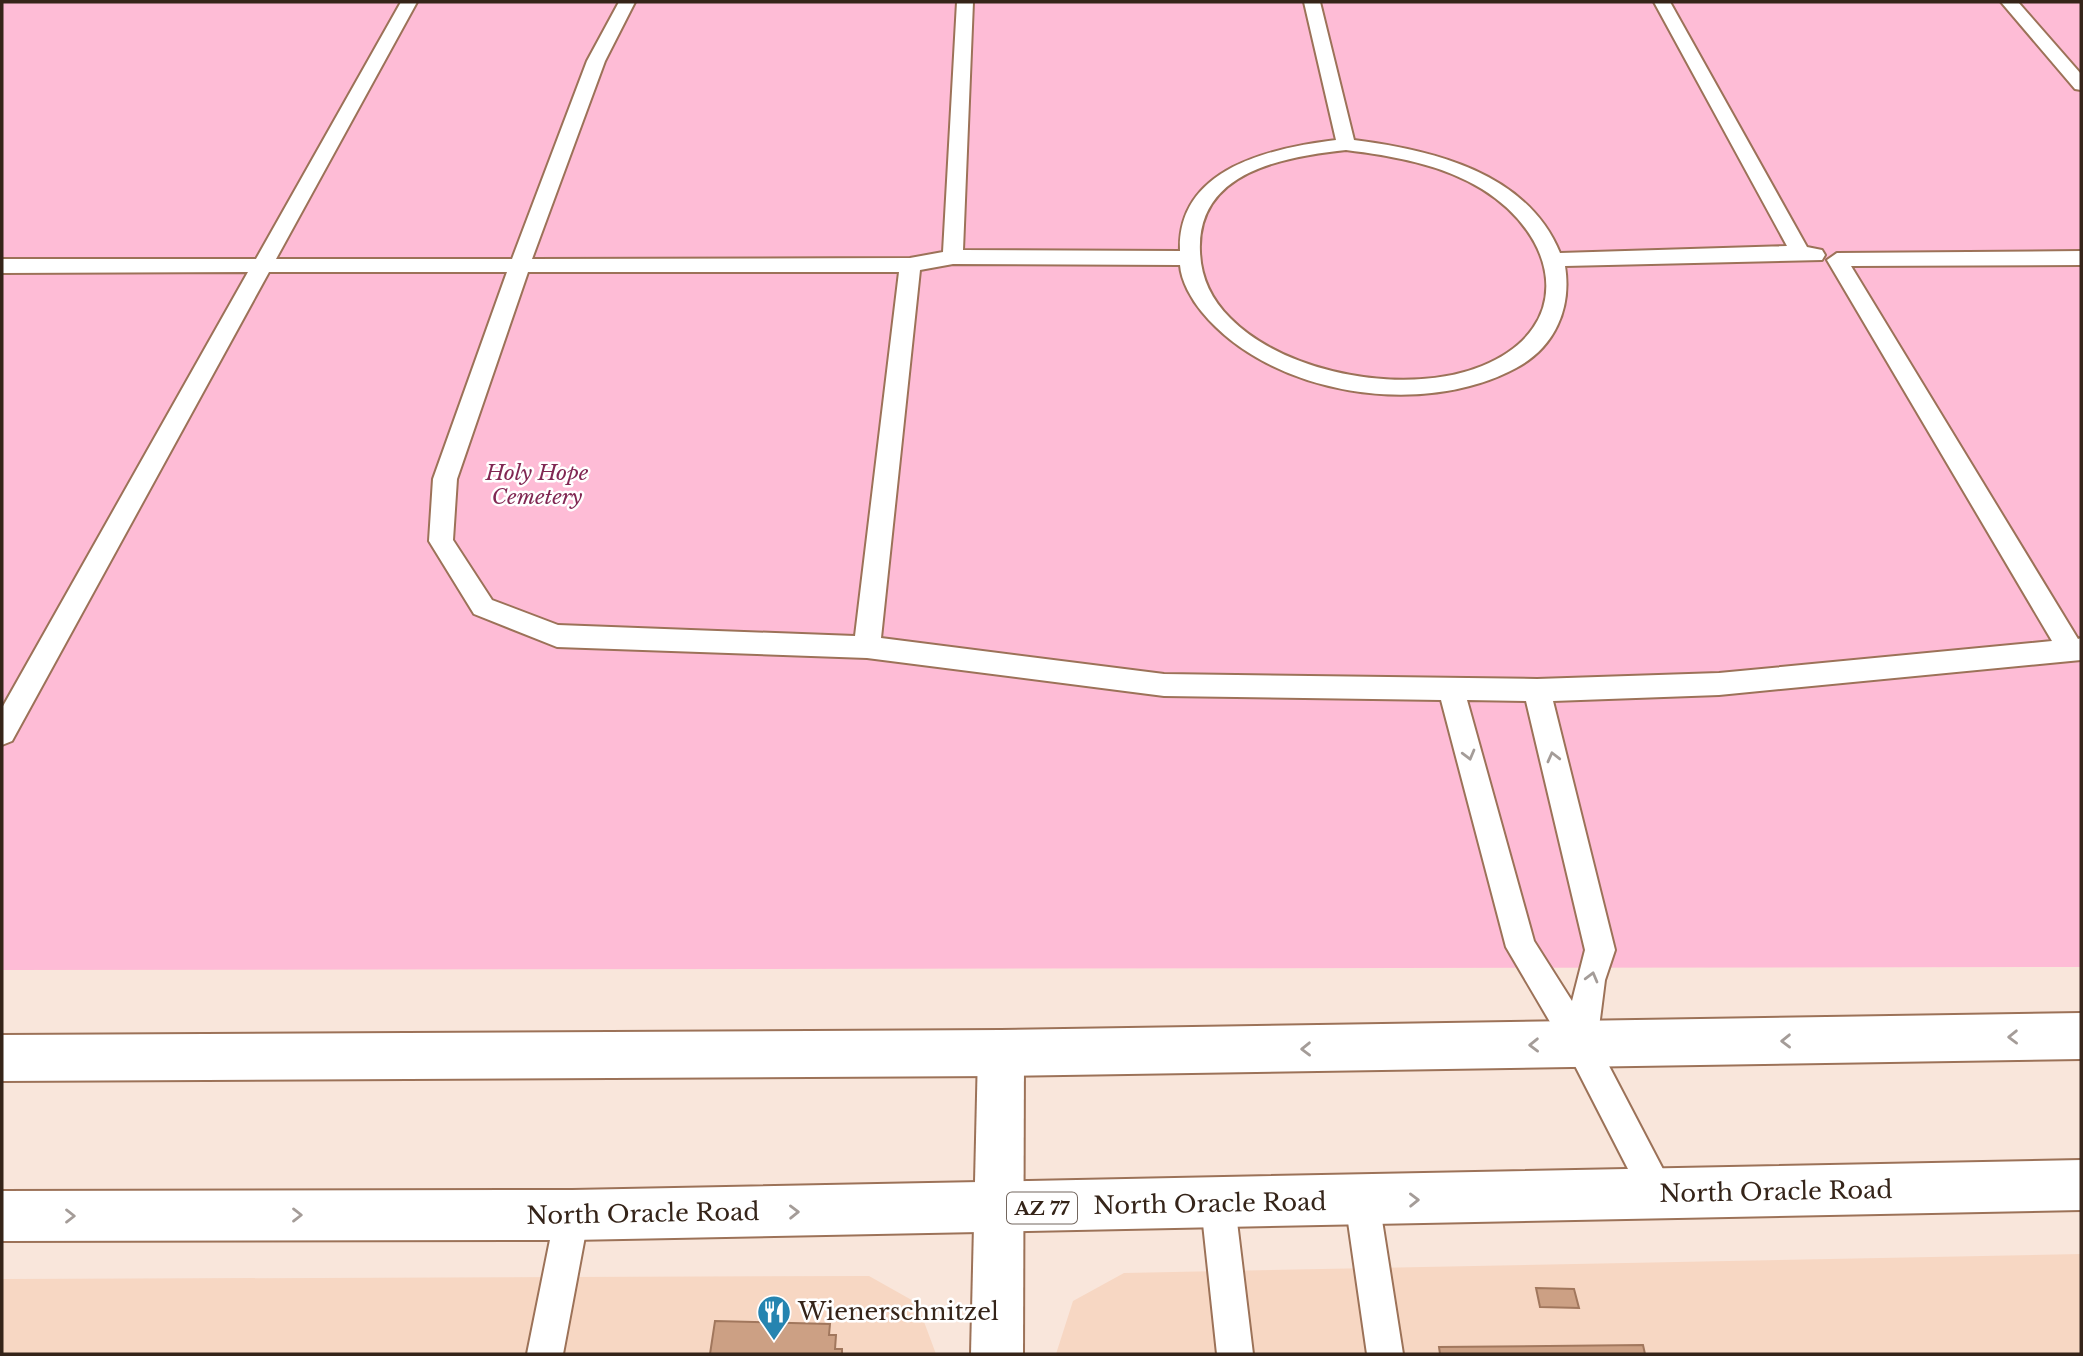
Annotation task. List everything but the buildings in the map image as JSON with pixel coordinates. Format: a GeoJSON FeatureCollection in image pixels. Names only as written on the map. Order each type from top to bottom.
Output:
{"type":"FeatureCollection","features":[{"type":"Feature","properties":{"kind":"main road"},"geometry":{"type":"LineString","coordinates":[[2,1058],[1001,1053],[2081,1036]]}},
{"type":"Feature","properties":{"kind":"main road"},"geometry":{"type":"LineString","coordinates":[[996,1354],[1001,1053]]}},
{"type":"Feature","properties":{"kind":"main road","name":"North Oracle Road"},"geometry":{"type":"LineString","coordinates":[[2,1216],[572,1215],[1218,1205],[2081,1185]]}},
{"type":"Feature","properties":{"kind":"lane"},"geometry":{"type":"LineString","coordinates":[[2,733],[409,2]]}},
{"type":"Feature","properties":{"kind":"lane"},"geometry":{"type":"LineString","coordinates":[[627,2],[596,61],[520,265],[445,479],[441,541],[483,607],[558,636],[867,647],[1164,685],[1537,690],[1719,684],[2076,649],[1837,260]]}},
{"type":"Feature","properties":{"kind":"lane"},"geometry":{"type":"LineString","coordinates":[[953,257],[965,2]]}},
{"type":"Feature","properties":{"kind":"lane"},"geometry":{"type":"LineString","coordinates":[[1312,2],[1346,144]]}},
{"type":"Feature","properties":{"kind":"lane"},"geometry":{"type":"LineString","coordinates":[[1662,2],[1800,252]]}},
{"type":"Feature","properties":{"kind":"lane"},"geometry":{"type":"LineString","coordinates":[[2009,2],[2081,85]]}},
{"type":"Feature","properties":{"kind":"lane"},"geometry":{"type":"LineString","coordinates":[[1346,144],[1384,149],[1449,165],[1505,195],[1539,228],[1556,260],[1558,303],[1537,341],[1508,363],[1465,381],[1406,389],[1346,383],[1273,359],[1231,332],[1199,295],[1186,258],[1191,220],[1217,185],[1252,164],[1309,148],[1346,144]]}},
{"type":"Feature","properties":{"kind":"lane"},"geometry":{"type":"LineString","coordinates":[[1556,260],[1800,252],[1837,260],[2081,258]]}},
{"type":"Feature","properties":{"kind":"lane"},"geometry":{"type":"LineString","coordinates":[[2,266],[910,265],[953,257],[1186,258]]}},
{"type":"Feature","properties":{"kind":"lane"},"geometry":{"type":"LineString","coordinates":[[867,647],[910,265]]}},
{"type":"Feature","properties":{"kind":"lane"},"geometry":{"type":"LineString","coordinates":[[1451,689],[1521,947],[1581,1045],[1659,1194]]}},
{"type":"Feature","properties":{"kind":"lane"},"geometry":{"type":"LineString","coordinates":[[1537,690],[1600,950],[1590,980],[1581,1045]]}},
{"type":"Feature","properties":{"kind":"lane"},"geometry":{"type":"LineString","coordinates":[[1363,1201],[1385,1354]]}},
{"type":"Feature","properties":{"kind":"lane"},"geometry":{"type":"LineString","coordinates":[[1218,1205],[1235,1354]]}},
{"type":"Feature","properties":{"kind":"lane"},"geometry":{"type":"LineString","coordinates":[[545,1354],[572,1215]]}},
{"type":"Feature","properties":{"kind":"shaded area"},"geometry":{"type":"Polygon","coordinates":[[[2081,1254],[2081,1354],[1056,1354],[1073,1301],[1124,1273],[2081,1254]]]}},
{"type":"Feature","properties":{"kind":"shaded area"},"geometry":{"type":"Polygon","coordinates":[[[869,1276],[917,1303],[936,1354],[2,1354],[2,1279],[869,1276]]]}},
{"type":"Feature","properties":{"kind":"green space","name":"Holy Hope Cemetery"},"geometry":{"type":"Polygon","coordinates":[[[2,2],[2081,2],[2081,967],[2,970],[2,2]]]}},
{"type":"Feature","properties":{"kind":"place","name":"Wienerschnitzel"},"geometry":{"type":"Point","coordinates":[774,1342]}}]}
